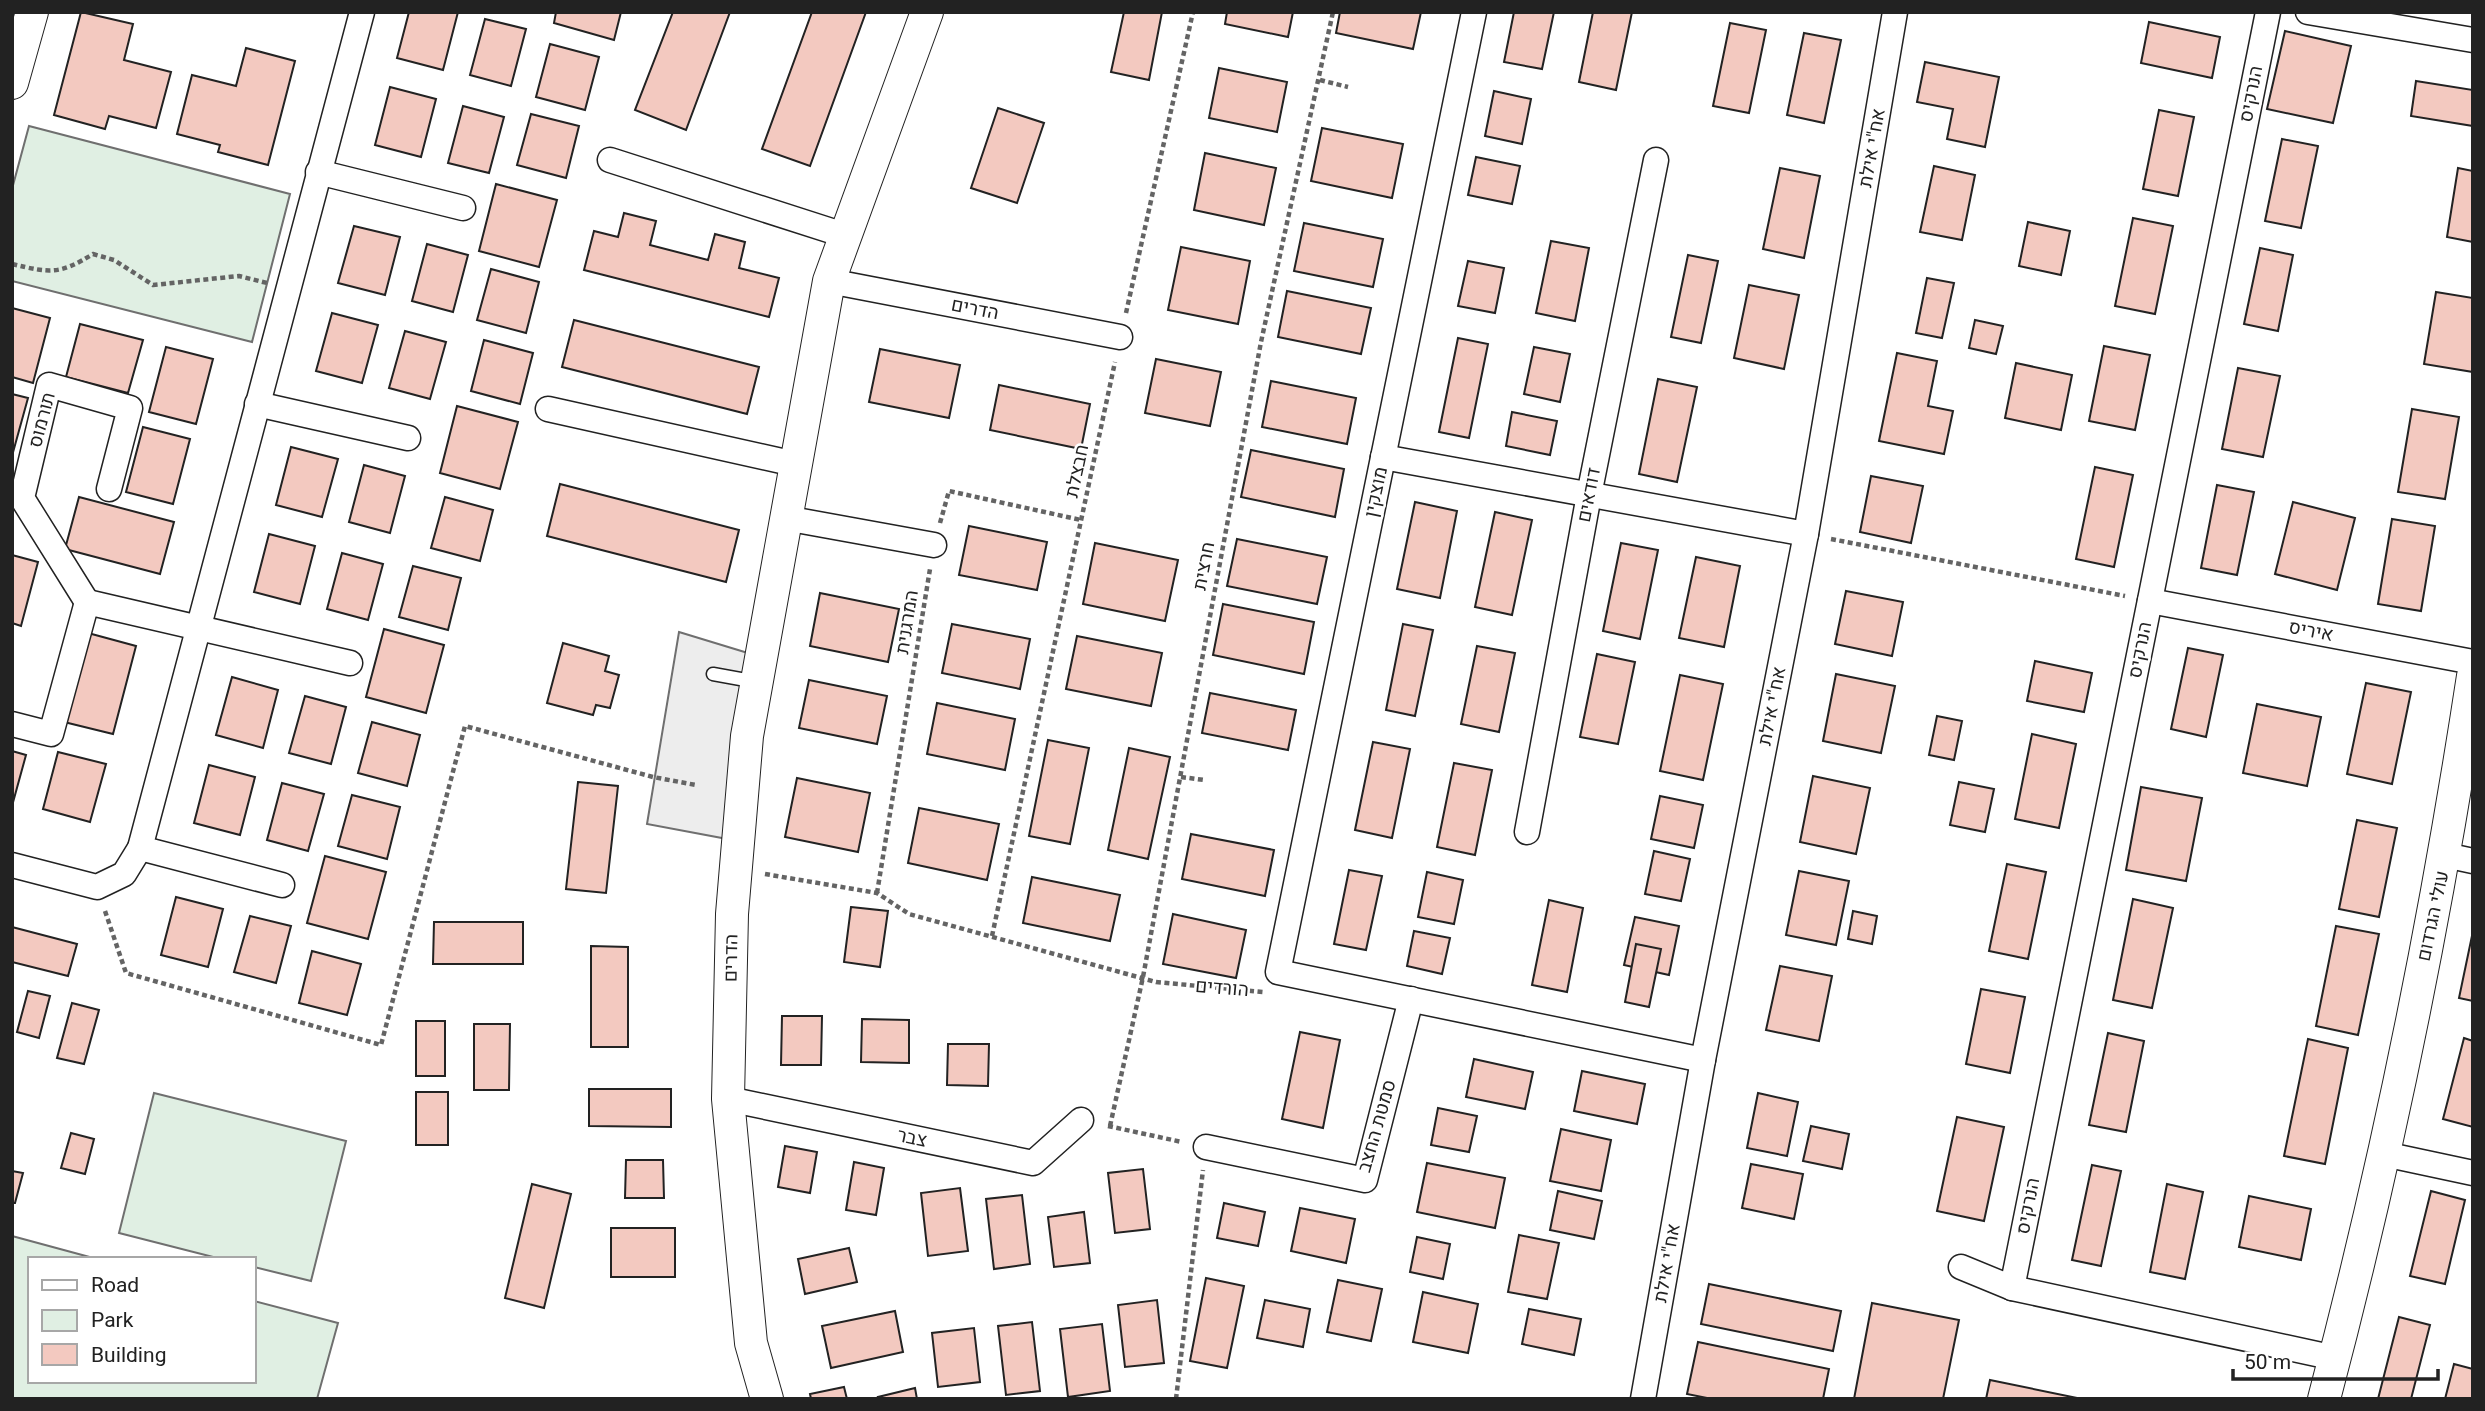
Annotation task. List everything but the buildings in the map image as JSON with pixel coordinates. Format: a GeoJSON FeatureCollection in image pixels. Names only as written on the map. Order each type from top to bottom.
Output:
{"type":"FeatureCollection","features":[{"type":"Feature","properties":{"kind":"street"},"geometry":{"type":"LineString","coordinates":[[12,83],[32,12]]}},
{"type":"Feature","properties":{"kind":"street"},"geometry":{"type":"LineString","coordinates":[[12,865],[97,887],[124,874],[140,848],[362,12]]}},
{"type":"Feature","properties":{"kind":"street","name":"הדרים"},"geometry":{"type":"LineString","coordinates":[[766,1399],[751,1343],[728,1099],[736,870],[747,736],[829,281],[927,12]]}},
{"type":"Feature","properties":{"kind":"street","name":"מוצקין"},"geometry":{"type":"LineString","coordinates":[[1278,972],[1474,12]]}},
{"type":"Feature","properties":{"kind":"street","name":"אח\"י אילת"},"geometry":{"type":"LineString","coordinates":[[1643,1399],[1703,1060],[1806,534],[1895,12]]}},
{"type":"Feature","properties":{"kind":"street","name":"הנרקיס"},"geometry":{"type":"LineString","coordinates":[[2012,1288],[2268,12]]}},
{"type":"Feature","properties":{"kind":"street"},"geometry":{"type":"LineString","coordinates":[[2308,12],[2473,40]]}},
{"type":"Feature","properties":{"kind":"street"},"geometry":{"type":"LineString","coordinates":[[610,160],[844,235]]}},
{"type":"Feature","properties":{"kind":"street","name":"דודאים"},"geometry":{"type":"LineString","coordinates":[[1527,832],[1589,495],[1656,160]]}},
{"type":"Feature","properties":{"kind":"street"},"geometry":{"type":"LineString","coordinates":[[318,172],[463,208]]}},
{"type":"Feature","properties":{"kind":"street","name":"הדרים"},"geometry":{"type":"LineString","coordinates":[[829,281],[1121,337]]}},
{"type":"Feature","properties":{"kind":"street","name":"תורמוס"},"geometry":{"type":"LineString","coordinates":[[86,602],[22,498],[49,385],[130,408],[109,489]]}},
{"type":"Feature","properties":{"kind":"street"},"geometry":{"type":"LineString","coordinates":[[257,404],[408,438]]}},
{"type":"Feature","properties":{"kind":"street"},"geometry":{"type":"LineString","coordinates":[[548,409],[795,464]]}},
{"type":"Feature","properties":{"kind":"street"},"geometry":{"type":"LineString","coordinates":[[1383,457],[1806,534]]}},
{"type":"Feature","properties":{"kind":"street"},"geometry":{"type":"LineString","coordinates":[[785,518],[934,545]]}},
{"type":"Feature","properties":{"kind":"street","name":"איריס"},"geometry":{"type":"LineString","coordinates":[[2150,601],[2473,662]]}},
{"type":"Feature","properties":{"kind":"street"},"geometry":{"type":"LineString","coordinates":[[12,724],[51,734],[86,602],[350,663]]}},
{"type":"Feature","properties":{"kind":"street","name":"עולי הגרדום"},"geometry":{"type":"LineString","coordinates":[[2324,1399],[2459,858],[2473,676]]}},
{"type":"Feature","properties":{"kind":"street"},"geometry":{"type":"LineString","coordinates":[[140,848],[282,885]]}},
{"type":"Feature","properties":{"kind":"street","name":"הורדים"},"geometry":{"type":"LineString","coordinates":[[1278,972],[1703,1060]]}},
{"type":"Feature","properties":{"kind":"street","name":"סמטת החצב"},"geometry":{"type":"LineString","coordinates":[[1206,1147],[1364,1180],[1411,999]]}},
{"type":"Feature","properties":{"kind":"street","name":"צבר"},"geometry":{"type":"LineString","coordinates":[[728,1099],[1033,1163],[1081,1120]]}},
{"type":"Feature","properties":{"kind":"street"},"geometry":{"type":"LineString","coordinates":[[2384,1154],[2473,1172]]}},
{"type":"Feature","properties":{"kind":"street"},"geometry":{"type":"LineString","coordinates":[[1961,1267],[2012,1288],[2335,1358]]}},
{"type":"Feature","properties":{"kind":"lane"},"geometry":{"type":"LineString","coordinates":[[713,674],[757,682]]}},
{"type":"Feature","properties":{"kind":"path","name":"חבצלת"},"geometry":{"type":"LineString","coordinates":[[992,936],[1193,12]]}},
{"type":"Feature","properties":{"kind":"path","name":"חרצית"},"geometry":{"type":"LineString","coordinates":[[1110,1126],[1143,977],[1261,342],[1333,12]]}},
{"type":"Feature","properties":{"kind":"path"},"geometry":{"type":"LineString","coordinates":[[1320,80],[1348,87]]}},
{"type":"Feature","properties":{"kind":"path"},"geometry":{"type":"LineString","coordinates":[[12,264],[50,273],[69,269],[93,254],[114,260],[153,285],[239,276],[288,288]]}},
{"type":"Feature","properties":{"kind":"path","name":"המרגנית"},"geometry":{"type":"LineString","coordinates":[[877,893],[934,545],[949,491],[1081,520]]}},
{"type":"Feature","properties":{"kind":"path"},"geometry":{"type":"LineString","coordinates":[[1806,534],[2150,601]]}},
{"type":"Feature","properties":{"kind":"path"},"geometry":{"type":"LineString","coordinates":[[97,887],[126,973],[382,1045],[465,726],[696,785]]}},
{"type":"Feature","properties":{"kind":"path"},"geometry":{"type":"LineString","coordinates":[[1181,777],[1204,780]]}},
{"type":"Feature","properties":{"kind":"path","name":"הורדים"},"geometry":{"type":"LineString","coordinates":[[736,870],[877,893],[909,914],[1156,982],[1270,992],[1278,972]]}},
{"type":"Feature","properties":{"kind":"path"},"geometry":{"type":"LineString","coordinates":[[1081,1120],[1206,1147],[1176,1399]]}},
{"type":"Feature","properties":{"kind":"green space"},"geometry":{"type":"Polygon","coordinates":[[[29,126],[290,194],[252,342],[12,281],[12,189],[29,126]]]}},
{"type":"Feature","properties":{"kind":"green space"},"geometry":{"type":"Polygon","coordinates":[[[154,1093],[346,1141],[311,1281],[256,1267],[256,1257],[213,1257],[119,1233],[154,1093]]]}},
{"type":"Feature","properties":{"kind":"green space"},"geometry":{"type":"Polygon","coordinates":[[[12,1236],[90,1257],[28,1257],[28,1383],[256,1383],[256,1302],[338,1323],[317,1399],[12,1399],[12,1236]]]}},
{"type":"Feature","properties":{"kind":"shaded area"},"geometry":{"type":"Polygon","coordinates":[[[679,632],[761,657],[738,841],[647,824],[679,632]]]}}]}
